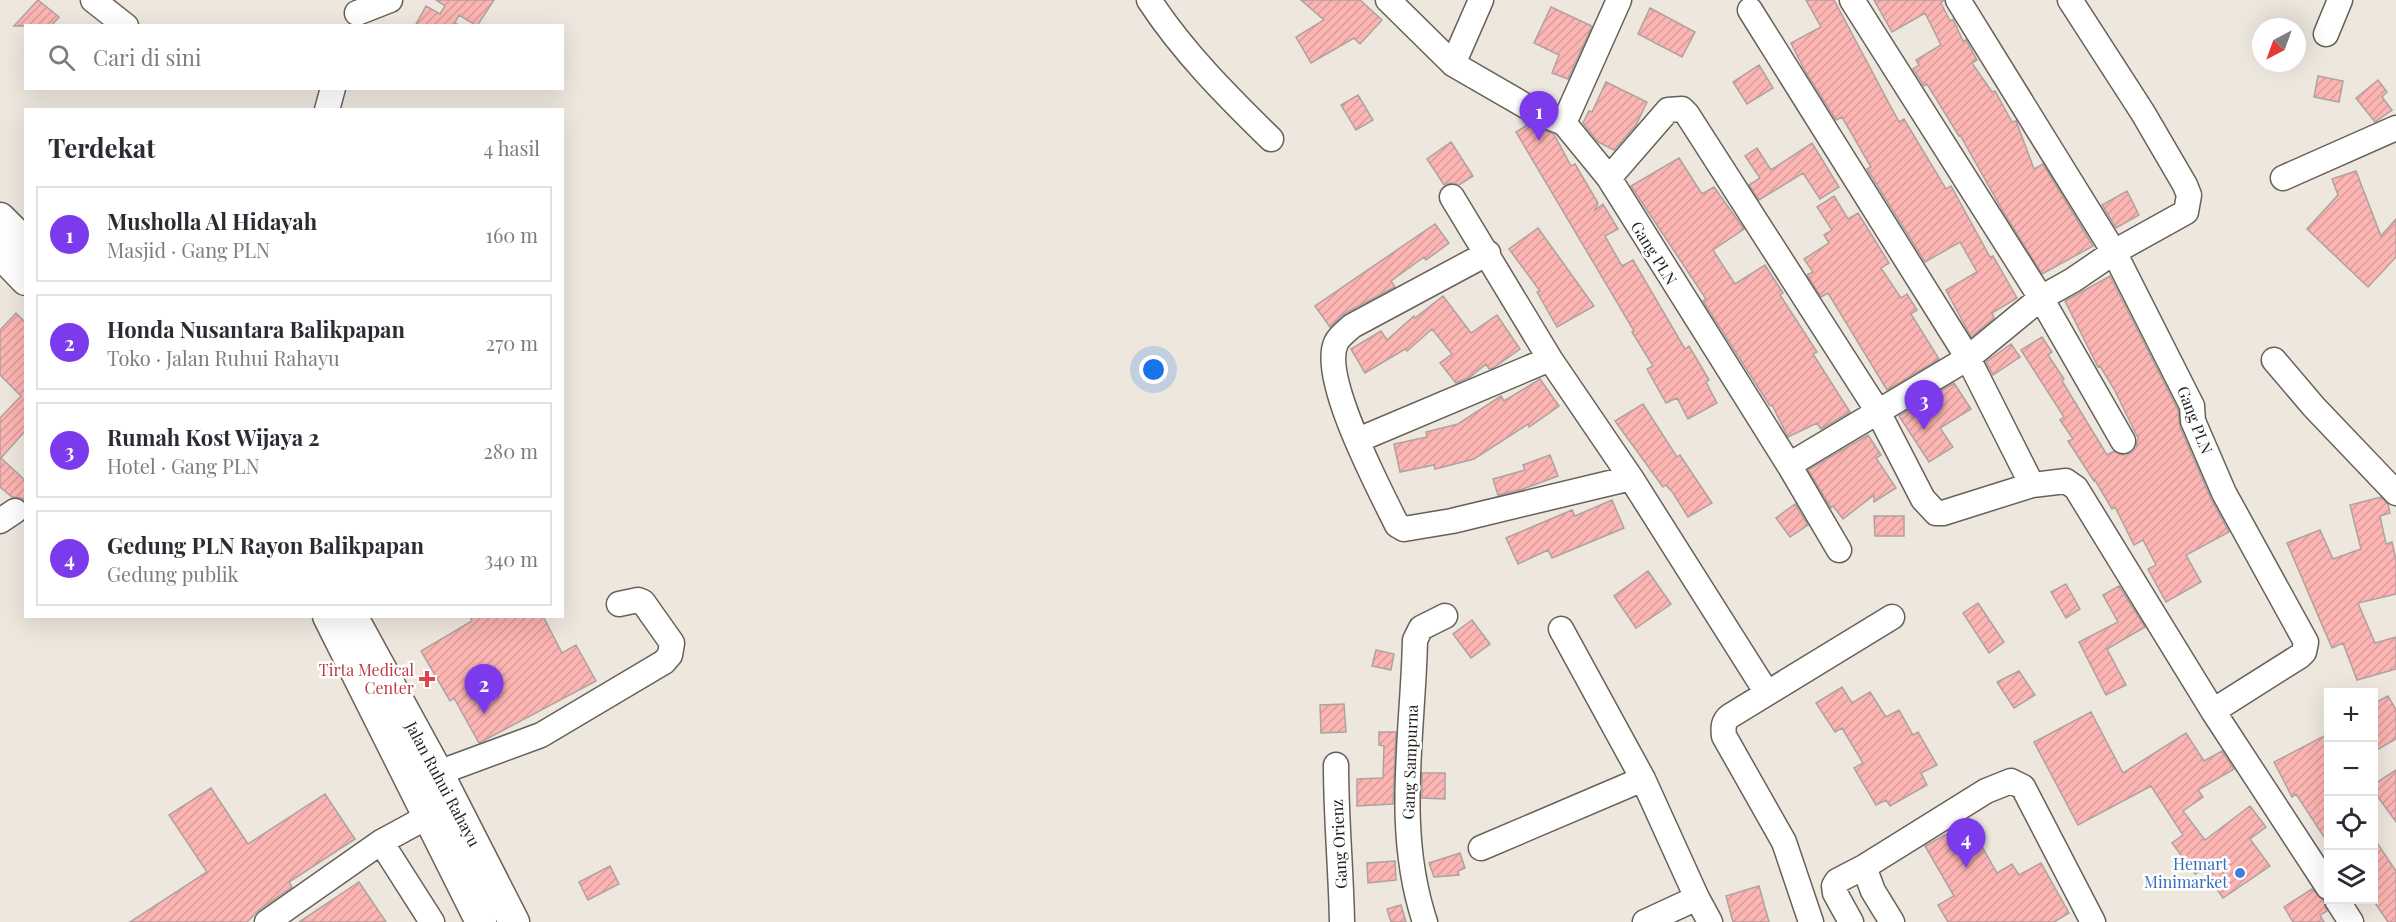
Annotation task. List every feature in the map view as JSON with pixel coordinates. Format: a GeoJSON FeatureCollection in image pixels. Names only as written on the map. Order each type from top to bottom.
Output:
{"type":"FeatureCollection","features":[{"type":"Feature","properties":{"kind":"main road"},"geometry":{"type":"LineString","coordinates":[[0,218],[24,242]]}},
{"type":"Feature","properties":{"kind":"main road"},"geometry":{"type":"LineString","coordinates":[[0,253],[24,278]]}},
{"type":"Feature","properties":{"kind":"main road","name":"Jalan Ruhui Rahayu"},"geometry":{"type":"LineString","coordinates":[[329,618],[481,922]]}},
{"type":"Feature","properties":{"kind":"main road","name":"Jalan Ruhui Rahayu"},"geometry":{"type":"LineString","coordinates":[[353,618],[438,773],[514,922]]}},
{"type":"Feature","properties":{"kind":"main road"},"geometry":{"type":"LineString","coordinates":[[427,817],[453,802]]}},
{"type":"Feature","properties":{"kind":"street"},"geometry":{"type":"LineString","coordinates":[[93,0],[123,24]]}},
{"type":"Feature","properties":{"kind":"street"},"geometry":{"type":"LineString","coordinates":[[357,13],[390,0]]}},
{"type":"Feature","properties":{"kind":"street"},"geometry":{"type":"LineString","coordinates":[[1149,0],[1173,35],[1212,80],[1271,139]]}},
{"type":"Feature","properties":{"kind":"street","name":"Gang PLN"},"geometry":{"type":"LineString","coordinates":[[1388,0],[1453,64],[1536,112],[1564,123],[1609,178],[1789,465],[1839,550]]}},
{"type":"Feature","properties":{"kind":"street"},"geometry":{"type":"LineString","coordinates":[[1453,64],[1481,0]]}},
{"type":"Feature","properties":{"kind":"street"},"geometry":{"type":"LineString","coordinates":[[1564,123],[1619,0]]}},
{"type":"Feature","properties":{"kind":"street"},"geometry":{"type":"LineString","coordinates":[[1852,0],[2041,298],[2123,441]]}},
{"type":"Feature","properties":{"kind":"street"},"geometry":{"type":"LineString","coordinates":[[1958,0],[2114,252]]}},
{"type":"Feature","properties":{"kind":"street"},"geometry":{"type":"LineString","coordinates":[[1789,465],[1877,410],[1968,358],[2041,298],[2073,280],[2114,252],[2186,212],[2189,195],[2186,185],[2144,113],[2070,0]]}},
{"type":"Feature","properties":{"kind":"street"},"geometry":{"type":"LineString","coordinates":[[2326,34],[2340,0]]}},
{"type":"Feature","properties":{"kind":"street"},"geometry":{"type":"LineString","coordinates":[[1749,10],[1968,358],[2032,485]]}},
{"type":"Feature","properties":{"kind":"street"},"geometry":{"type":"LineString","coordinates":[[328,108],[332,90]]}},
{"type":"Feature","properties":{"kind":"street"},"geometry":{"type":"LineString","coordinates":[[1609,178],[1668,110],[1682,109],[1688,114],[1877,410],[1923,499],[1936,513],[1943,513],[2032,485],[2066,482],[2076,488],[2213,711],[2324,881]]}},
{"type":"Feature","properties":{"kind":"street"},"geometry":{"type":"LineString","coordinates":[[2283,178],[2396,128]]}},
{"type":"Feature","properties":{"kind":"street"},"geometry":{"type":"LineString","coordinates":[[1452,197],[1488,253],[1550,359],[1631,478],[1767,693]]}},
{"type":"Feature","properties":{"kind":"street","name":"Gang PLN"},"geometry":{"type":"LineString","coordinates":[[2114,252],[2192,406],[2193,421],[2224,493],[2306,642],[2304,652],[2300,656],[2213,711]]}},
{"type":"Feature","properties":{"kind":"street"},"geometry":{"type":"LineString","coordinates":[[1488,253],[1352,326],[1336,343],[1334,362],[1342,405],[1397,525],[1404,529],[1452,521],[1631,478]]}},
{"type":"Feature","properties":{"kind":"street"},"geometry":{"type":"LineString","coordinates":[[1358,440],[1550,359]]}},
{"type":"Feature","properties":{"kind":"street"},"geometry":{"type":"LineString","coordinates":[[2274,360],[2314,407],[2396,493]]}},
{"type":"Feature","properties":{"kind":"street"},"geometry":{"type":"LineString","coordinates":[[438,773],[541,735],[664,662],[670,655],[672,644],[643,602],[638,600],[619,604]]}},
{"type":"Feature","properties":{"kind":"street","name":"Gang Sampurna"},"geometry":{"type":"LineString","coordinates":[[1425,922],[1415,891],[1406,817],[1415,640],[1421,628],[1445,616]]}},
{"type":"Feature","properties":{"kind":"street"},"geometry":{"type":"LineString","coordinates":[[1810,922],[1784,842],[1724,736],[1723,728],[1726,720],[1767,693],[1892,617]]}},
{"type":"Feature","properties":{"kind":"street"},"geometry":{"type":"LineString","coordinates":[[1561,629],[1643,779],[1710,922]]}},
{"type":"Feature","properties":{"kind":"street","name":"Gang Orienz"},"geometry":{"type":"LineString","coordinates":[[1336,765],[1336,818],[1340,850],[1342,922]]}},
{"type":"Feature","properties":{"kind":"street"},"geometry":{"type":"LineString","coordinates":[[1481,848],[1643,779]]}},
{"type":"Feature","properties":{"kind":"street"},"geometry":{"type":"LineString","coordinates":[[1851,922],[1835,893],[1834,886],[1837,881],[1864,867],[1986,791],[2012,781],[2023,787],[2093,922]]}},
{"type":"Feature","properties":{"kind":"street"},"geometry":{"type":"LineString","coordinates":[[267,922],[381,842],[427,817]]}},
{"type":"Feature","properties":{"kind":"street"},"geometry":{"type":"LineString","coordinates":[[381,842],[432,922]]}},
{"type":"Feature","properties":{"kind":"street"},"geometry":{"type":"LineString","coordinates":[[1864,867],[1873,891],[1892,922]]}},
{"type":"Feature","properties":{"kind":"street"},"geometry":{"type":"LineString","coordinates":[[1645,922],[1697,898]]}},
{"type":"Feature","properties":{"kind":"street"},"geometry":{"type":"LineString","coordinates":[[2340,904],[2351,922]]}},
{"type":"Feature","properties":{"kind":"building"},"geometry":{"type":"Polygon","coordinates":[[[38,0],[59,17],[53,24],[14,26],[38,0]]]}},
{"type":"Feature","properties":{"kind":"building"},"geometry":{"type":"Polygon","coordinates":[[[436,0],[494,0],[478,24],[474,24],[459,15],[455,23],[457,24],[416,24],[426,6],[440,14],[445,6],[436,0]]]}},
{"type":"Feature","properties":{"kind":"building"},"geometry":{"type":"Polygon","coordinates":[[[1301,0],[1360,0],[1382,20],[1360,44],[1354,38],[1311,63],[1296,37],[1324,20],[1301,0]]]}},
{"type":"Feature","properties":{"kind":"building"},"geometry":{"type":"Polygon","coordinates":[[[1806,0],[1834,0],[1899,122],[1904,119],[1946,189],[1951,186],[1990,257],[1993,256],[2017,298],[1992,313],[1994,318],[1971,337],[1946,290],[1977,272],[1960,242],[1925,262],[1867,169],[1871,167],[1842,117],[1836,120],[1805,71],[1791,43],[1821,27],[1806,0]]]}},
{"type":"Feature","properties":{"kind":"building"},"geometry":{"type":"Polygon","coordinates":[[[1874,0],[1944,0],[1941,3],[1950,21],[1953,19],[1963,41],[1966,40],[1977,60],[1972,63],[1992,92],[1995,91],[2012,122],[2016,121],[2034,169],[2043,164],[2093,246],[2042,274],[1960,135],[1927,84],[1924,86],[1913,69],[1919,65],[1916,60],[1941,45],[1925,13],[1892,32],[1874,0]]]}},
{"type":"Feature","properties":{"kind":"building"},"geometry":{"type":"Polygon","coordinates":[[[1551,7],[1592,26],[1568,79],[1552,73],[1559,55],[1534,43],[1551,7]]]}},
{"type":"Feature","properties":{"kind":"building"},"geometry":{"type":"Polygon","coordinates":[[[1650,8],[1695,32],[1682,57],[1638,34],[1650,8]]]}},
{"type":"Feature","properties":{"kind":"building"},"geometry":{"type":"Polygon","coordinates":[[[1759,65],[1773,88],[1747,104],[1733,82],[1759,65]]]}},
{"type":"Feature","properties":{"kind":"building"},"geometry":{"type":"Polygon","coordinates":[[[2318,76],[2343,81],[2339,102],[2314,97],[2318,76]]]}},
{"type":"Feature","properties":{"kind":"building"},"geometry":{"type":"Polygon","coordinates":[[[2378,80],[2387,92],[2382,97],[2392,110],[2375,122],[2356,98],[2378,80]]]}},
{"type":"Feature","properties":{"kind":"building"},"geometry":{"type":"Polygon","coordinates":[[[1606,82],[1647,102],[1636,125],[1614,150],[1598,142],[1583,123],[1589,111],[1592,112],[1606,82]]]}},
{"type":"Feature","properties":{"kind":"building"},"geometry":{"type":"Polygon","coordinates":[[[1358,95],[1373,120],[1356,130],[1341,105],[1358,95]]]}},
{"type":"Feature","properties":{"kind":"building"},"geometry":{"type":"Polygon","coordinates":[[[1529,124],[1554,134],[1571,166],[1575,164],[1598,203],[1595,210],[1603,204],[1618,229],[1605,236],[1622,266],[1633,260],[1685,349],[1689,346],[1702,368],[1709,380],[1706,382],[1717,403],[1688,419],[1677,398],[1666,403],[1647,369],[1653,366],[1632,332],[1634,331],[1516,132],[1529,124]]]}},
{"type":"Feature","properties":{"kind":"building"},"geometry":{"type":"Polygon","coordinates":[[[1451,142],[1473,176],[1459,185],[1451,183],[1444,185],[1427,159],[1451,142]]]}},
{"type":"Feature","properties":{"kind":"building"},"geometry":{"type":"Polygon","coordinates":[[[1812,143],[1839,187],[1820,199],[1803,173],[1759,200],[1749,185],[1760,178],[1745,156],[1757,148],[1771,170],[1812,143]]]}},
{"type":"Feature","properties":{"kind":"building"},"geometry":{"type":"Polygon","coordinates":[[[1679,158],[1702,194],[1714,187],[1744,229],[1713,250],[1735,284],[1765,265],[1783,293],[1780,295],[1817,352],[1813,354],[1850,412],[1821,429],[1817,423],[1788,437],[1772,405],[1770,406],[1703,301],[1706,299],[1631,186],[1679,158]]]}},
{"type":"Feature","properties":{"kind":"building"},"geometry":{"type":"Polygon","coordinates":[[[2356,171],[2381,236],[2396,219],[2396,257],[2368,287],[2307,229],[2338,195],[2332,179],[2356,171]]]}},
{"type":"Feature","properties":{"kind":"building"},"geometry":{"type":"Polygon","coordinates":[[[2127,191],[2139,215],[2116,228],[2102,205],[2127,191]]]}},
{"type":"Feature","properties":{"kind":"building"},"geometry":{"type":"Polygon","coordinates":[[[1834,196],[1848,219],[1858,213],[1889,263],[1881,268],[1901,298],[1907,294],[1917,310],[1911,314],[1939,359],[1887,390],[1828,293],[1821,297],[1807,275],[1813,272],[1804,259],[1829,243],[1824,235],[1832,230],[1817,207],[1834,196]]]}},
{"type":"Feature","properties":{"kind":"building"},"geometry":{"type":"Polygon","coordinates":[[[1435,224],[1449,243],[1426,260],[1424,257],[1391,281],[1395,287],[1345,313],[1330,327],[1315,306],[1435,224]]]}},
{"type":"Feature","properties":{"kind":"building"},"geometry":{"type":"Polygon","coordinates":[[[1538,228],[1594,306],[1557,327],[1537,292],[1540,291],[1509,249],[1538,228]]]}},
{"type":"Feature","properties":{"kind":"building"},"geometry":{"type":"Polygon","coordinates":[[[2110,276],[2178,410],[2180,427],[2211,499],[2229,532],[2186,555],[2201,582],[2166,602],[2148,569],[2156,565],[2143,540],[2134,545],[2115,507],[2112,509],[2068,441],[2073,439],[2060,420],[2064,417],[2021,350],[2042,337],[2052,352],[2048,355],[2064,379],[2062,381],[2107,455],[2114,451],[2122,455],[2131,453],[2136,448],[2138,438],[2114,389],[2100,366],[2098,367],[2065,301],[2110,276]]]}},
{"type":"Feature","properties":{"kind":"building"},"geometry":{"type":"Polygon","coordinates":[[[1443,296],[1471,333],[1497,315],[1520,349],[1493,368],[1489,369],[1486,364],[1470,377],[1456,383],[1440,363],[1452,354],[1432,329],[1407,351],[1405,349],[1365,373],[1351,349],[1381,331],[1387,340],[1414,316],[1415,318],[1443,296]]]}},
{"type":"Feature","properties":{"kind":"building"},"geometry":{"type":"Polygon","coordinates":[[[16,313],[24,321],[24,432],[1,458],[24,479],[24,500],[12,497],[0,487],[0,418],[21,396],[0,375],[0,330],[16,313]]]}},
{"type":"Feature","properties":{"kind":"building"},"geometry":{"type":"Polygon","coordinates":[[[2011,344],[2020,357],[1993,375],[1986,362],[2011,344]]]}},
{"type":"Feature","properties":{"kind":"building"},"geometry":{"type":"Polygon","coordinates":[[[1540,379],[1559,406],[1529,427],[1528,424],[1474,459],[1435,469],[1434,465],[1400,472],[1394,444],[1427,437],[1426,432],[1458,424],[1501,396],[1504,401],[1540,379]]]}},
{"type":"Feature","properties":{"kind":"building"},"geometry":{"type":"Polygon","coordinates":[[[1954,383],[1971,409],[1940,428],[1953,447],[1929,462],[1899,416],[1954,383]]]}},
{"type":"Feature","properties":{"kind":"building"},"geometry":{"type":"Polygon","coordinates":[[[1643,404],[1677,457],[1680,455],[1712,503],[1688,517],[1673,493],[1666,485],[1663,487],[1615,421],[1643,404]]]}},
{"type":"Feature","properties":{"kind":"building"},"geometry":{"type":"Polygon","coordinates":[[[1868,435],[1881,455],[1876,458],[1896,488],[1874,502],[1874,495],[1843,519],[1833,506],[1831,508],[1808,470],[1868,435]]]}},
{"type":"Feature","properties":{"kind":"building"},"geometry":{"type":"Polygon","coordinates":[[[1550,455],[1558,476],[1523,489],[1498,495],[1493,479],[1525,470],[1523,465],[1550,455]]]}},
{"type":"Feature","properties":{"kind":"building"},"geometry":{"type":"Polygon","coordinates":[[[2381,497],[2388,504],[2390,513],[2380,516],[2386,544],[2392,542],[2396,560],[2396,594],[2358,603],[2375,643],[2396,637],[2396,669],[2357,680],[2343,643],[2332,648],[2287,543],[2320,530],[2333,559],[2361,549],[2350,505],[2381,497]]]}},
{"type":"Feature","properties":{"kind":"building"},"geometry":{"type":"Polygon","coordinates":[[[1612,500],[1624,528],[1552,558],[1548,550],[1518,564],[1506,538],[1572,510],[1575,516],[1612,500]]]}},
{"type":"Feature","properties":{"kind":"building"},"geometry":{"type":"Polygon","coordinates":[[[1795,504],[1808,525],[1790,537],[1776,518],[1795,504]]]}},
{"type":"Feature","properties":{"kind":"building"},"geometry":{"type":"Polygon","coordinates":[[[1874,516],[1904,516],[1904,536],[1875,536],[1874,516]]]}},
{"type":"Feature","properties":{"kind":"building"},"geometry":{"type":"Polygon","coordinates":[[[1648,571],[1671,604],[1636,628],[1614,596],[1648,571]]]}},
{"type":"Feature","properties":{"kind":"building"},"geometry":{"type":"Polygon","coordinates":[[[2066,584],[2080,609],[2066,618],[2051,592],[2066,584]]]}},
{"type":"Feature","properties":{"kind":"building"},"geometry":{"type":"Polygon","coordinates":[[[2119,586],[2145,627],[2107,649],[2126,685],[2106,695],[2079,642],[2118,622],[2103,595],[2119,586]]]}},
{"type":"Feature","properties":{"kind":"building"},"geometry":{"type":"Polygon","coordinates":[[[1978,603],[2004,642],[1989,653],[1963,613],[1978,603]]]}},
{"type":"Feature","properties":{"kind":"building"},"geometry":{"type":"Polygon","coordinates":[[[471,618],[544,618],[562,653],[576,645],[596,681],[479,743],[454,698],[450,701],[421,651],[472,621],[471,618]]]}},
{"type":"Feature","properties":{"kind":"building"},"geometry":{"type":"Polygon","coordinates":[[[1472,620],[1490,644],[1471,658],[1453,634],[1472,620]]]}},
{"type":"Feature","properties":{"kind":"building"},"geometry":{"type":"Polygon","coordinates":[[[1376,650],[1394,654],[1391,670],[1372,666],[1376,650]]]}},
{"type":"Feature","properties":{"kind":"building"},"geometry":{"type":"Polygon","coordinates":[[[2019,671],[2035,695],[2014,708],[1997,682],[2019,671]]]}},
{"type":"Feature","properties":{"kind":"building"},"geometry":{"type":"Polygon","coordinates":[[[1842,687],[1852,703],[1870,692],[1886,717],[1899,710],[1913,735],[1918,732],[1937,765],[1921,773],[1927,785],[1890,806],[1886,800],[1876,805],[1854,768],[1863,763],[1842,728],[1835,732],[1816,703],[1842,687]]]}},
{"type":"Feature","properties":{"kind":"building"},"geometry":{"type":"Polygon","coordinates":[[[2388,696],[2396,710],[2396,739],[2378,749],[2378,742],[2378,701],[2388,696]]]}},
{"type":"Feature","properties":{"kind":"building"},"geometry":{"type":"Polygon","coordinates":[[[1344,704],[1346,732],[1321,733],[1320,705],[1344,704]]]}},
{"type":"Feature","properties":{"kind":"building"},"geometry":{"type":"Polygon","coordinates":[[[2091,712],[2123,773],[2186,733],[2204,761],[2222,751],[2234,769],[2198,790],[2203,797],[2183,811],[2205,840],[2250,806],[2266,827],[2250,839],[2270,866],[2223,898],[2203,869],[2195,874],[2172,843],[2183,835],[2151,786],[2078,825],[2034,742],[2091,712]]]}},
{"type":"Feature","properties":{"kind":"building"},"geometry":{"type":"Polygon","coordinates":[[[1379,732],[1396,732],[1393,804],[1357,806],[1357,779],[1383,778],[1384,746],[1379,745],[1379,732]]]}},
{"type":"Feature","properties":{"kind":"building"},"geometry":{"type":"Polygon","coordinates":[[[2324,736],[2324,837],[2296,794],[2292,797],[2274,762],[2324,736]]]}},
{"type":"Feature","properties":{"kind":"building"},"geometry":{"type":"Polygon","coordinates":[[[2396,770],[2396,822],[2378,797],[2378,782],[2396,770]]]}},
{"type":"Feature","properties":{"kind":"building"},"geometry":{"type":"Polygon","coordinates":[[[1422,773],[1445,773],[1445,799],[1422,798],[1422,773]]]}},
{"type":"Feature","properties":{"kind":"building"},"geometry":{"type":"Polygon","coordinates":[[[211,788],[248,844],[325,794],[355,839],[289,882],[292,887],[259,910],[247,922],[130,922],[207,872],[169,815],[211,788]]]}},
{"type":"Feature","properties":{"kind":"building"},"geometry":{"type":"Polygon","coordinates":[[[1968,822],[1997,873],[2012,864],[2019,875],[2041,863],[2069,913],[2054,922],[1948,922],[1938,905],[1954,896],[1925,846],[1968,822]]]}},
{"type":"Feature","properties":{"kind":"building"},"geometry":{"type":"Polygon","coordinates":[[[2378,844],[2396,871],[2396,922],[2388,922],[2376,904],[2378,904],[2378,844]]]}},
{"type":"Feature","properties":{"kind":"building"},"geometry":{"type":"Polygon","coordinates":[[[1460,853],[1465,868],[1458,871],[1459,875],[1434,877],[1429,863],[1460,853]]]}},
{"type":"Feature","properties":{"kind":"building"},"geometry":{"type":"Polygon","coordinates":[[[1395,861],[1396,880],[1368,883],[1367,863],[1395,861]]]}},
{"type":"Feature","properties":{"kind":"building"},"geometry":{"type":"Polygon","coordinates":[[[610,866],[619,884],[588,900],[579,882],[610,866]]]}},
{"type":"Feature","properties":{"kind":"building"},"geometry":{"type":"Polygon","coordinates":[[[359,882],[386,922],[299,922],[359,882]]]}},
{"type":"Feature","properties":{"kind":"building"},"geometry":{"type":"Polygon","coordinates":[[[1759,886],[1769,922],[1733,922],[1726,896],[1759,886]]]}},
{"type":"Feature","properties":{"kind":"building"},"geometry":{"type":"Polygon","coordinates":[[[2312,889],[2323,900],[2327,911],[2320,915],[2324,922],[2293,922],[2284,907],[2312,889]]]}},
{"type":"Feature","properties":{"kind":"building"},"geometry":{"type":"Polygon","coordinates":[[[1401,905],[1406,922],[1391,922],[1387,909],[1401,905]]]}},
{"type":"Feature","properties":{"kind":"place","name":"Musholla Al Hidayah"},"geometry":{"type":"Point","coordinates":[1539,141]}},
{"type":"Feature","properties":{"kind":"place","name":"Rumah Kost Wijaya 2"},"geometry":{"type":"Point","coordinates":[1924,430]}},
{"type":"Feature","properties":{"kind":"place","name":"Tirta Medical Center"},"geometry":{"type":"Point","coordinates":[427,679]}},
{"type":"Feature","properties":{"kind":"place","name":"Honda Nusantara Balikpapan"},"geometry":{"type":"Point","coordinates":[484,714]}},
{"type":"Feature","properties":{"kind":"place","name":"Gedung PLN Rayon Balikpapan"},"geometry":{"type":"Point","coordinates":[1966,868]}},
{"type":"Feature","properties":{"kind":"place","name":"Hemart Minimarket"},"geometry":{"type":"Point","coordinates":[2240,873]}}]}
